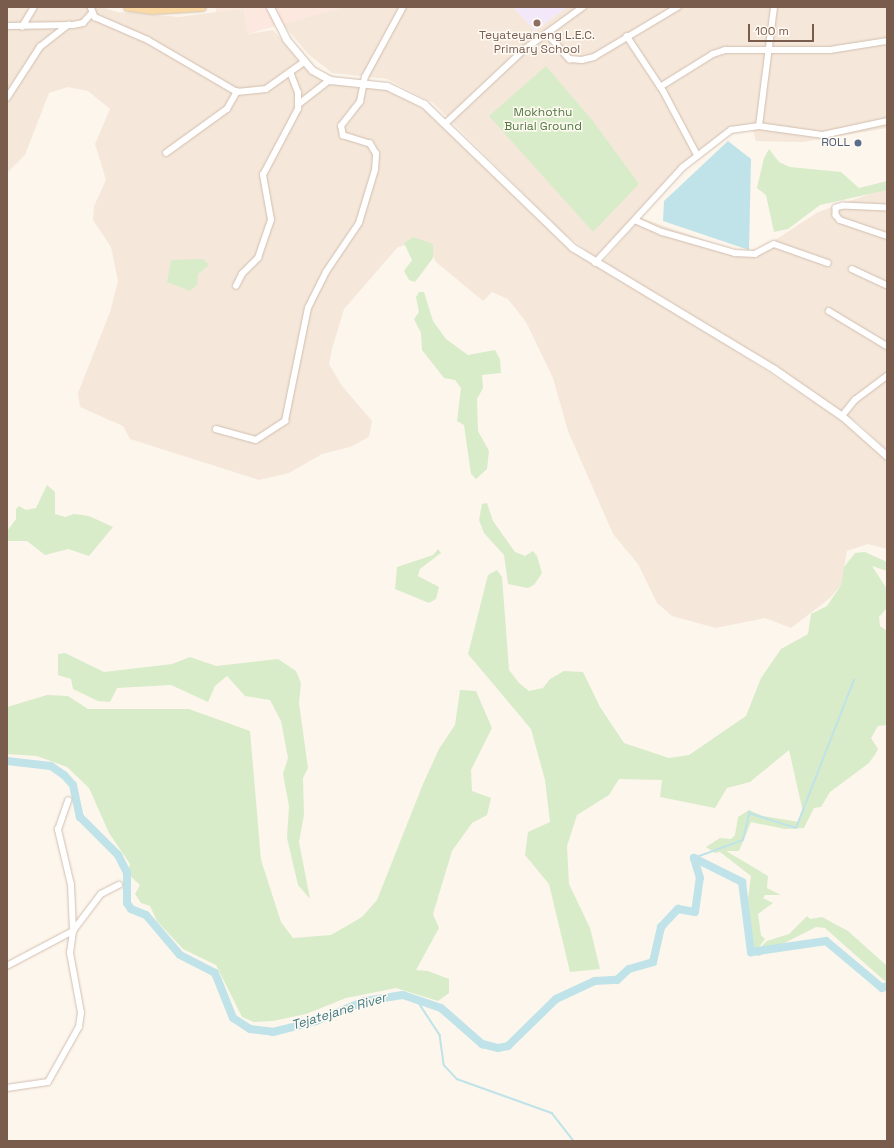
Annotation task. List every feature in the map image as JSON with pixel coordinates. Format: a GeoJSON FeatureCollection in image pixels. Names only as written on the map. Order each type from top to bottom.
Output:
{"type":"FeatureCollection","features":[{"type":"Feature","properties":{"kind":"main road"},"geometry":{"type":"LineString","coordinates":[[128,7],[153,10],[202,7]]}},
{"type":"Feature","properties":{"kind":"main road"},"geometry":{"type":"LineString","coordinates":[[270,7],[286,39],[304,62],[330,80],[364,82],[388,86],[412,98],[445,124],[572,247],[595,263],[682,312],[842,416],[887,456]]}},
{"type":"Feature","properties":{"kind":"street"},"geometry":{"type":"LineString","coordinates":[[22,27],[34,7]]}},
{"type":"Feature","properties":{"kind":"street"},"geometry":{"type":"LineString","coordinates":[[216,429],[256,440],[285,422],[308,308],[326,272],[360,223],[373,184],[377,160],[374,149],[341,133],[346,118],[360,102],[364,82],[403,7]]}},
{"type":"Feature","properties":{"kind":"street"},"geometry":{"type":"LineString","coordinates":[[445,124],[547,34],[583,7]]}},
{"type":"Feature","properties":{"kind":"street"},"geometry":{"type":"LineString","coordinates":[[547,34],[575,61],[594,57],[678,7]]}},
{"type":"Feature","properties":{"kind":"street"},"geometry":{"type":"LineString","coordinates":[[759,126],[774,7]]}},
{"type":"Feature","properties":{"kind":"street"},"geometry":{"type":"LineString","coordinates":[[7,27],[83,23],[91,10],[148,40],[237,92],[266,90],[304,62]]}},
{"type":"Feature","properties":{"kind":"street"},"geometry":{"type":"LineString","coordinates":[[7,98],[40,47],[68,24]]}},
{"type":"Feature","properties":{"kind":"street"},"geometry":{"type":"LineString","coordinates":[[627,36],[660,87],[698,156]]}},
{"type":"Feature","properties":{"kind":"street"},"geometry":{"type":"LineString","coordinates":[[660,87],[713,54],[735,49],[768,51],[830,50],[887,41]]}},
{"type":"Feature","properties":{"kind":"street"},"geometry":{"type":"LineString","coordinates":[[236,286],[242,274],[258,258],[272,213],[263,175],[296,116],[299,104],[290,72]]}},
{"type":"Feature","properties":{"kind":"street"},"geometry":{"type":"LineString","coordinates":[[299,104],[330,80]]}},
{"type":"Feature","properties":{"kind":"street"},"geometry":{"type":"LineString","coordinates":[[166,153],[227,109],[237,92]]}},
{"type":"Feature","properties":{"kind":"street"},"geometry":{"type":"LineString","coordinates":[[595,263],[682,168],[731,130],[759,126],[812,135],[848,132],[887,121]]}},
{"type":"Feature","properties":{"kind":"street"},"geometry":{"type":"LineString","coordinates":[[887,208],[843,206],[836,208],[836,215],[840,220],[887,236]]}},
{"type":"Feature","properties":{"kind":"street"},"geometry":{"type":"LineString","coordinates":[[634,220],[662,232],[735,253],[755,254],[774,244],[828,263]]}},
{"type":"Feature","properties":{"kind":"street"},"geometry":{"type":"LineString","coordinates":[[852,269],[887,285]]}},
{"type":"Feature","properties":{"kind":"street"},"geometry":{"type":"LineString","coordinates":[[829,311],[887,346]]}},
{"type":"Feature","properties":{"kind":"street"},"geometry":{"type":"LineString","coordinates":[[842,416],[855,400],[887,376]]}},
{"type":"Feature","properties":{"kind":"street"},"geometry":{"type":"LineString","coordinates":[[7,1088],[48,1082],[79,1027],[80,1013],[70,953],[73,931],[71,885],[58,830],[68,801]]}},
{"type":"Feature","properties":{"kind":"street"},"geometry":{"type":"LineString","coordinates":[[7,966],[73,931],[101,894],[119,885]]}},
{"type":"Feature","properties":{"kind":"shaded area"},"geometry":{"type":"Polygon","coordinates":[[[7,7],[102,7],[117,12],[179,17],[244,8],[248,34],[273,30],[312,73],[334,84],[382,88],[412,102],[427,112],[571,251],[712,335],[852,427],[887,461],[887,549],[868,544],[847,551],[841,585],[830,598],[791,628],[765,618],[716,628],[672,616],[657,603],[638,564],[613,534],[568,431],[553,378],[526,322],[508,299],[492,292],[483,301],[436,262],[430,250],[416,242],[398,247],[344,309],[332,349],[329,364],[342,386],[372,421],[369,437],[350,447],[322,454],[289,473],[259,480],[130,439],[123,426],[80,407],[78,393],[110,312],[118,281],[111,247],[93,220],[94,206],[106,180],[95,144],[110,109],[88,91],[68,87],[49,93],[25,155],[7,173],[7,7]]]}},
{"type":"Feature","properties":{"kind":"shaded area"},"geometry":{"type":"Polygon","coordinates":[[[216,7],[344,7],[248,34],[244,8],[216,12],[216,7]]]}},
{"type":"Feature","properties":{"kind":"shaded area"},"geometry":{"type":"Polygon","coordinates":[[[344,7],[513,7],[535,31],[567,7],[887,7],[887,128],[803,142],[756,141],[751,123],[731,127],[680,166],[596,258],[562,232],[433,103],[387,79],[332,73],[308,54],[282,23],[344,7]]]}},
{"type":"Feature","properties":{"kind":"shaded area","name":"Teyateyaneng L.E.C. Primary School"},"geometry":{"type":"Polygon","coordinates":[[[513,7],[567,7],[535,31],[513,7]]]}},
{"type":"Feature","properties":{"kind":"shaded area"},"geometry":{"type":"Polygon","coordinates":[[[887,188],[887,450],[859,424],[788,375],[668,300],[602,263],[641,218],[733,250],[758,251],[818,212],[887,188]]]}},
{"type":"Feature","properties":{"kind":"green space","name":"Mokhothu Burial Ground"},"geometry":{"type":"Polygon","coordinates":[[[546,66],[593,121],[639,184],[593,232],[489,116],[546,66]]]}},
{"type":"Feature","properties":{"kind":"green space"},"geometry":{"type":"Polygon","coordinates":[[[769,149],[779,162],[790,167],[841,172],[859,188],[887,181],[887,190],[820,205],[788,229],[774,232],[766,195],[757,188],[764,158],[769,149]]]}},
{"type":"Feature","properties":{"kind":"green space"},"geometry":{"type":"Polygon","coordinates":[[[413,237],[433,244],[433,258],[415,282],[409,280],[404,271],[412,260],[404,243],[413,237]]]}},
{"type":"Feature","properties":{"kind":"green space"},"geometry":{"type":"Polygon","coordinates":[[[203,259],[209,265],[198,274],[197,285],[190,291],[167,282],[171,260],[203,259]]]}},
{"type":"Feature","properties":{"kind":"green space"},"geometry":{"type":"Polygon","coordinates":[[[419,292],[424,292],[433,321],[446,339],[468,355],[495,350],[500,359],[501,373],[482,375],[483,388],[477,399],[478,431],[489,451],[487,469],[476,479],[471,474],[464,425],[457,421],[461,388],[455,380],[444,378],[422,350],[421,333],[414,319],[419,312],[416,297],[419,292]]]}},
{"type":"Feature","properties":{"kind":"green space"},"geometry":{"type":"Polygon","coordinates":[[[47,485],[55,492],[55,514],[65,517],[74,514],[89,516],[113,527],[89,556],[68,549],[45,555],[27,541],[7,541],[7,531],[16,519],[16,509],[19,506],[26,510],[36,508],[47,485]]]}},
{"type":"Feature","properties":{"kind":"green space"},"geometry":{"type":"Polygon","coordinates":[[[487,503],[493,521],[515,552],[525,556],[533,551],[537,556],[542,573],[534,585],[528,588],[508,584],[504,555],[484,533],[479,520],[482,504],[487,503]]]}},
{"type":"Feature","properties":{"kind":"green space"},"geometry":{"type":"Polygon","coordinates":[[[438,549],[441,553],[420,569],[418,576],[439,587],[436,599],[429,603],[395,589],[397,567],[433,555],[438,549]]]}},
{"type":"Feature","properties":{"kind":"green space"},"geometry":{"type":"Polygon","coordinates":[[[865,552],[887,562],[887,571],[872,566],[887,589],[887,608],[879,617],[880,626],[887,631],[887,725],[878,726],[871,738],[878,749],[869,763],[830,792],[821,807],[814,808],[804,828],[785,829],[751,822],[739,851],[726,851],[768,876],[767,888],[781,895],[765,895],[763,898],[773,903],[758,914],[761,935],[765,939],[757,950],[767,941],[789,934],[807,916],[810,919],[822,917],[848,931],[887,966],[887,983],[825,928],[816,927],[759,956],[749,954],[745,922],[751,876],[720,852],[715,853],[706,847],[720,838],[731,839],[735,835],[738,817],[749,810],[763,816],[799,822],[803,812],[789,750],[750,782],[727,788],[715,808],[660,797],[662,780],[619,779],[609,795],[577,815],[567,846],[569,884],[590,928],[600,969],[570,972],[549,884],[525,855],[528,832],[550,822],[545,780],[531,729],[468,654],[488,575],[497,570],[502,577],[509,670],[519,683],[529,691],[543,688],[550,679],[564,671],[583,672],[600,707],[624,743],[669,758],[689,755],[746,716],[761,678],[781,649],[808,634],[811,614],[827,606],[841,585],[844,567],[855,553],[865,552]]]}},
{"type":"Feature","properties":{"kind":"green space"},"geometry":{"type":"Polygon","coordinates":[[[65,653],[104,672],[172,664],[190,657],[216,666],[278,659],[296,671],[301,683],[299,703],[308,768],[303,778],[304,815],[299,842],[310,899],[298,885],[287,838],[289,806],[283,774],[288,758],[281,721],[270,700],[245,696],[227,676],[215,686],[208,702],[171,685],[117,688],[110,702],[98,701],[73,689],[71,679],[58,675],[58,654],[65,653]]]}},
{"type":"Feature","properties":{"kind":"green space"},"geometry":{"type":"Polygon","coordinates":[[[460,690],[476,691],[492,728],[471,770],[472,791],[491,798],[487,815],[472,823],[452,851],[433,914],[439,928],[416,970],[428,971],[449,979],[449,993],[438,1001],[396,988],[346,998],[306,1014],[273,1021],[254,1022],[242,1017],[216,965],[183,949],[157,921],[150,906],[141,903],[135,894],[140,885],[127,873],[130,864],[109,833],[89,788],[67,767],[37,756],[7,754],[7,707],[47,695],[68,696],[88,709],[189,709],[250,731],[261,860],[281,922],[293,938],[331,935],[362,917],[377,900],[423,784],[439,749],[455,725],[460,690]]]}},
{"type":"Feature","properties":{"kind":"water"},"geometry":{"type":"Polygon","coordinates":[[[728,141],[751,159],[749,250],[663,221],[664,201],[728,141]]]}},
{"type":"Feature","properties":{"kind":"waterway"},"geometry":{"type":"LineString","coordinates":[[694,858],[743,840],[749,813],[796,828],[854,680]]}},
{"type":"Feature","properties":{"kind":"waterway","name":"Tejatejane River"},"geometry":{"type":"LineString","coordinates":[[7,761],[51,766],[64,775],[73,785],[80,817],[118,855],[127,873],[127,903],[131,909],[146,915],[180,955],[215,973],[233,1018],[250,1029],[273,1032],[316,1021],[365,1001],[403,995],[441,1008],[482,1044],[498,1048],[508,1046],[556,999],[595,981],[617,980],[629,969],[653,962],[661,927],[678,909],[695,912],[700,878],[694,858],[742,882],[751,952],[826,941],[882,988],[887,986]]}},
{"type":"Feature","properties":{"kind":"waterway"},"geometry":{"type":"LineString","coordinates":[[417,1000],[440,1035],[444,1065],[457,1079],[552,1113],[574,1141]]}},
{"type":"Feature","properties":{"kind":"place","name":"Teyateyaneng L.E.C. Primary School"},"geometry":{"type":"Point","coordinates":[537,23]}},
{"type":"Feature","properties":{"kind":"place","name":"ROLL"},"geometry":{"type":"Point","coordinates":[858,143]}}]}
